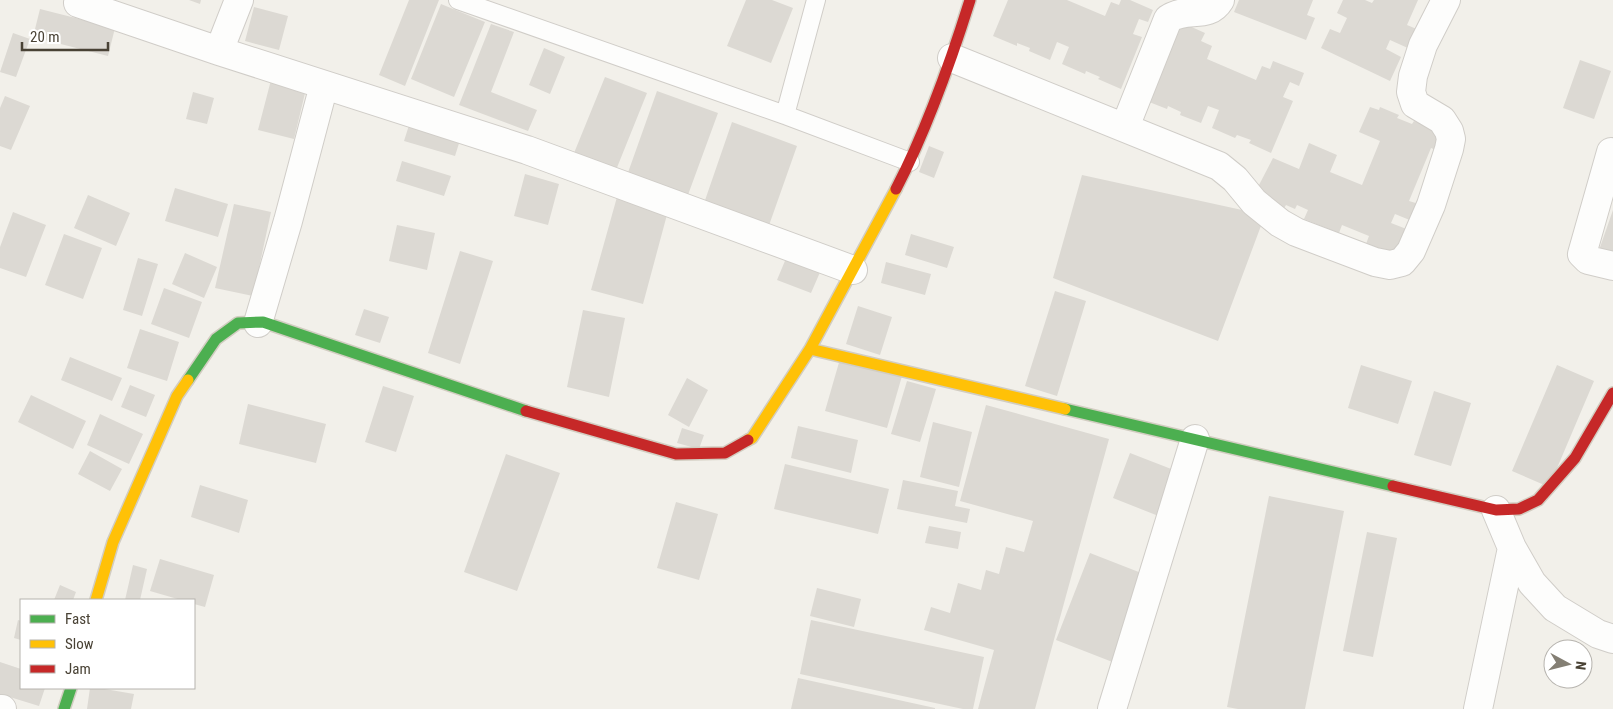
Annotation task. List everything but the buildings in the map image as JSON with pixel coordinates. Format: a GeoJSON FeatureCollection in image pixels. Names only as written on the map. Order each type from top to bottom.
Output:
{"type":"FeatureCollection","features":[{"type":"Feature","properties":{"kind":"street"},"geometry":{"type":"LineString","coordinates":[[219,51],[240,0]]}},
{"type":"Feature","properties":{"kind":"street"},"geometry":{"type":"LineString","coordinates":[[96,599],[113,542],[177,396],[216,339],[238,323],[263,322],[519,409],[676,454],[725,452],[752,438],[810,349],[910,162],[952,58],[970,0]]}},
{"type":"Feature","properties":{"kind":"street"},"geometry":{"type":"LineString","coordinates":[[1125,127],[1168,19],[1176,13],[1214,9],[1220,0]]}},
{"type":"Feature","properties":{"kind":"street"},"geometry":{"type":"LineString","coordinates":[[952,58],[1220,166],[1235,179],[1254,202],[1280,223],[1296,232],[1375,262],[1390,265],[1402,262],[1411,251],[1428,212],[1449,149],[1449,131],[1446,126],[1442,120],[1415,104],[1411,92],[1413,76],[1423,45],[1446,0]]}},
{"type":"Feature","properties":{"kind":"street"},"geometry":{"type":"LineString","coordinates":[[78,2],[219,51],[527,150],[853,270]]}},
{"type":"Feature","properties":{"kind":"street"},"geometry":{"type":"LineString","coordinates":[[258,323],[288,221],[324,85]]}},
{"type":"Feature","properties":{"kind":"street"},"geometry":{"type":"LineString","coordinates":[[1611,152],[1582,254],[1588,260],[1613,266]]}},
{"type":"Feature","properties":{"kind":"street"},"geometry":{"type":"LineString","coordinates":[[810,349],[1496,510],[1519,509],[1538,500],[1576,458],[1613,393]]}},
{"type":"Feature","properties":{"kind":"street"},"geometry":{"type":"LineString","coordinates":[[1112,709],[1195,439]]}},
{"type":"Feature","properties":{"kind":"street"},"geometry":{"type":"LineString","coordinates":[[1496,510],[1512,548],[1532,583],[1555,608],[1598,634],[1613,640]]}},
{"type":"Feature","properties":{"kind":"street"},"geometry":{"type":"LineString","coordinates":[[1478,709],[1512,548]]}},
{"type":"Feature","properties":{"kind":"street"},"geometry":{"type":"LineString","coordinates":[[64,709],[71,689]]}},
{"type":"Feature","properties":{"kind":"lane"},"geometry":{"type":"LineString","coordinates":[[458,0],[785,115],[910,162]]}},
{"type":"Feature","properties":{"kind":"lane"},"geometry":{"type":"LineString","coordinates":[[785,115],[816,0]]}},
{"type":"Feature","properties":{"kind":"traffic: fast"},"geometry":{"type":"LineString","coordinates":[[188,380],[216,339],[238,323],[263,322],[526,411]]}},
{"type":"Feature","properties":{"kind":"traffic: fast"},"geometry":{"type":"LineString","coordinates":[[1065,409],[1393,486]]}},
{"type":"Feature","properties":{"kind":"traffic: fast"},"geometry":{"type":"LineString","coordinates":[[64,709],[71,689]]}},
{"type":"Feature","properties":{"kind":"traffic: slow"},"geometry":{"type":"LineString","coordinates":[[748,440],[752,438],[810,349],[896,189]]}},
{"type":"Feature","properties":{"kind":"traffic: slow"},"geometry":{"type":"LineString","coordinates":[[810,349],[1065,409]]}},
{"type":"Feature","properties":{"kind":"traffic: slow"},"geometry":{"type":"LineString","coordinates":[[96,599],[113,542],[177,396],[188,380]]}},
{"type":"Feature","properties":{"kind":"traffic: jam"},"geometry":{"type":"LineString","coordinates":[[896,189],[918,143],[937,96],[970,0]]}},
{"type":"Feature","properties":{"kind":"traffic: jam"},"geometry":{"type":"LineString","coordinates":[[1393,486],[1496,510],[1519,509],[1538,500],[1575,458],[1613,393]]}},
{"type":"Feature","properties":{"kind":"traffic: jam"},"geometry":{"type":"LineString","coordinates":[[526,411],[676,454],[725,453],[748,440]]}}]}
